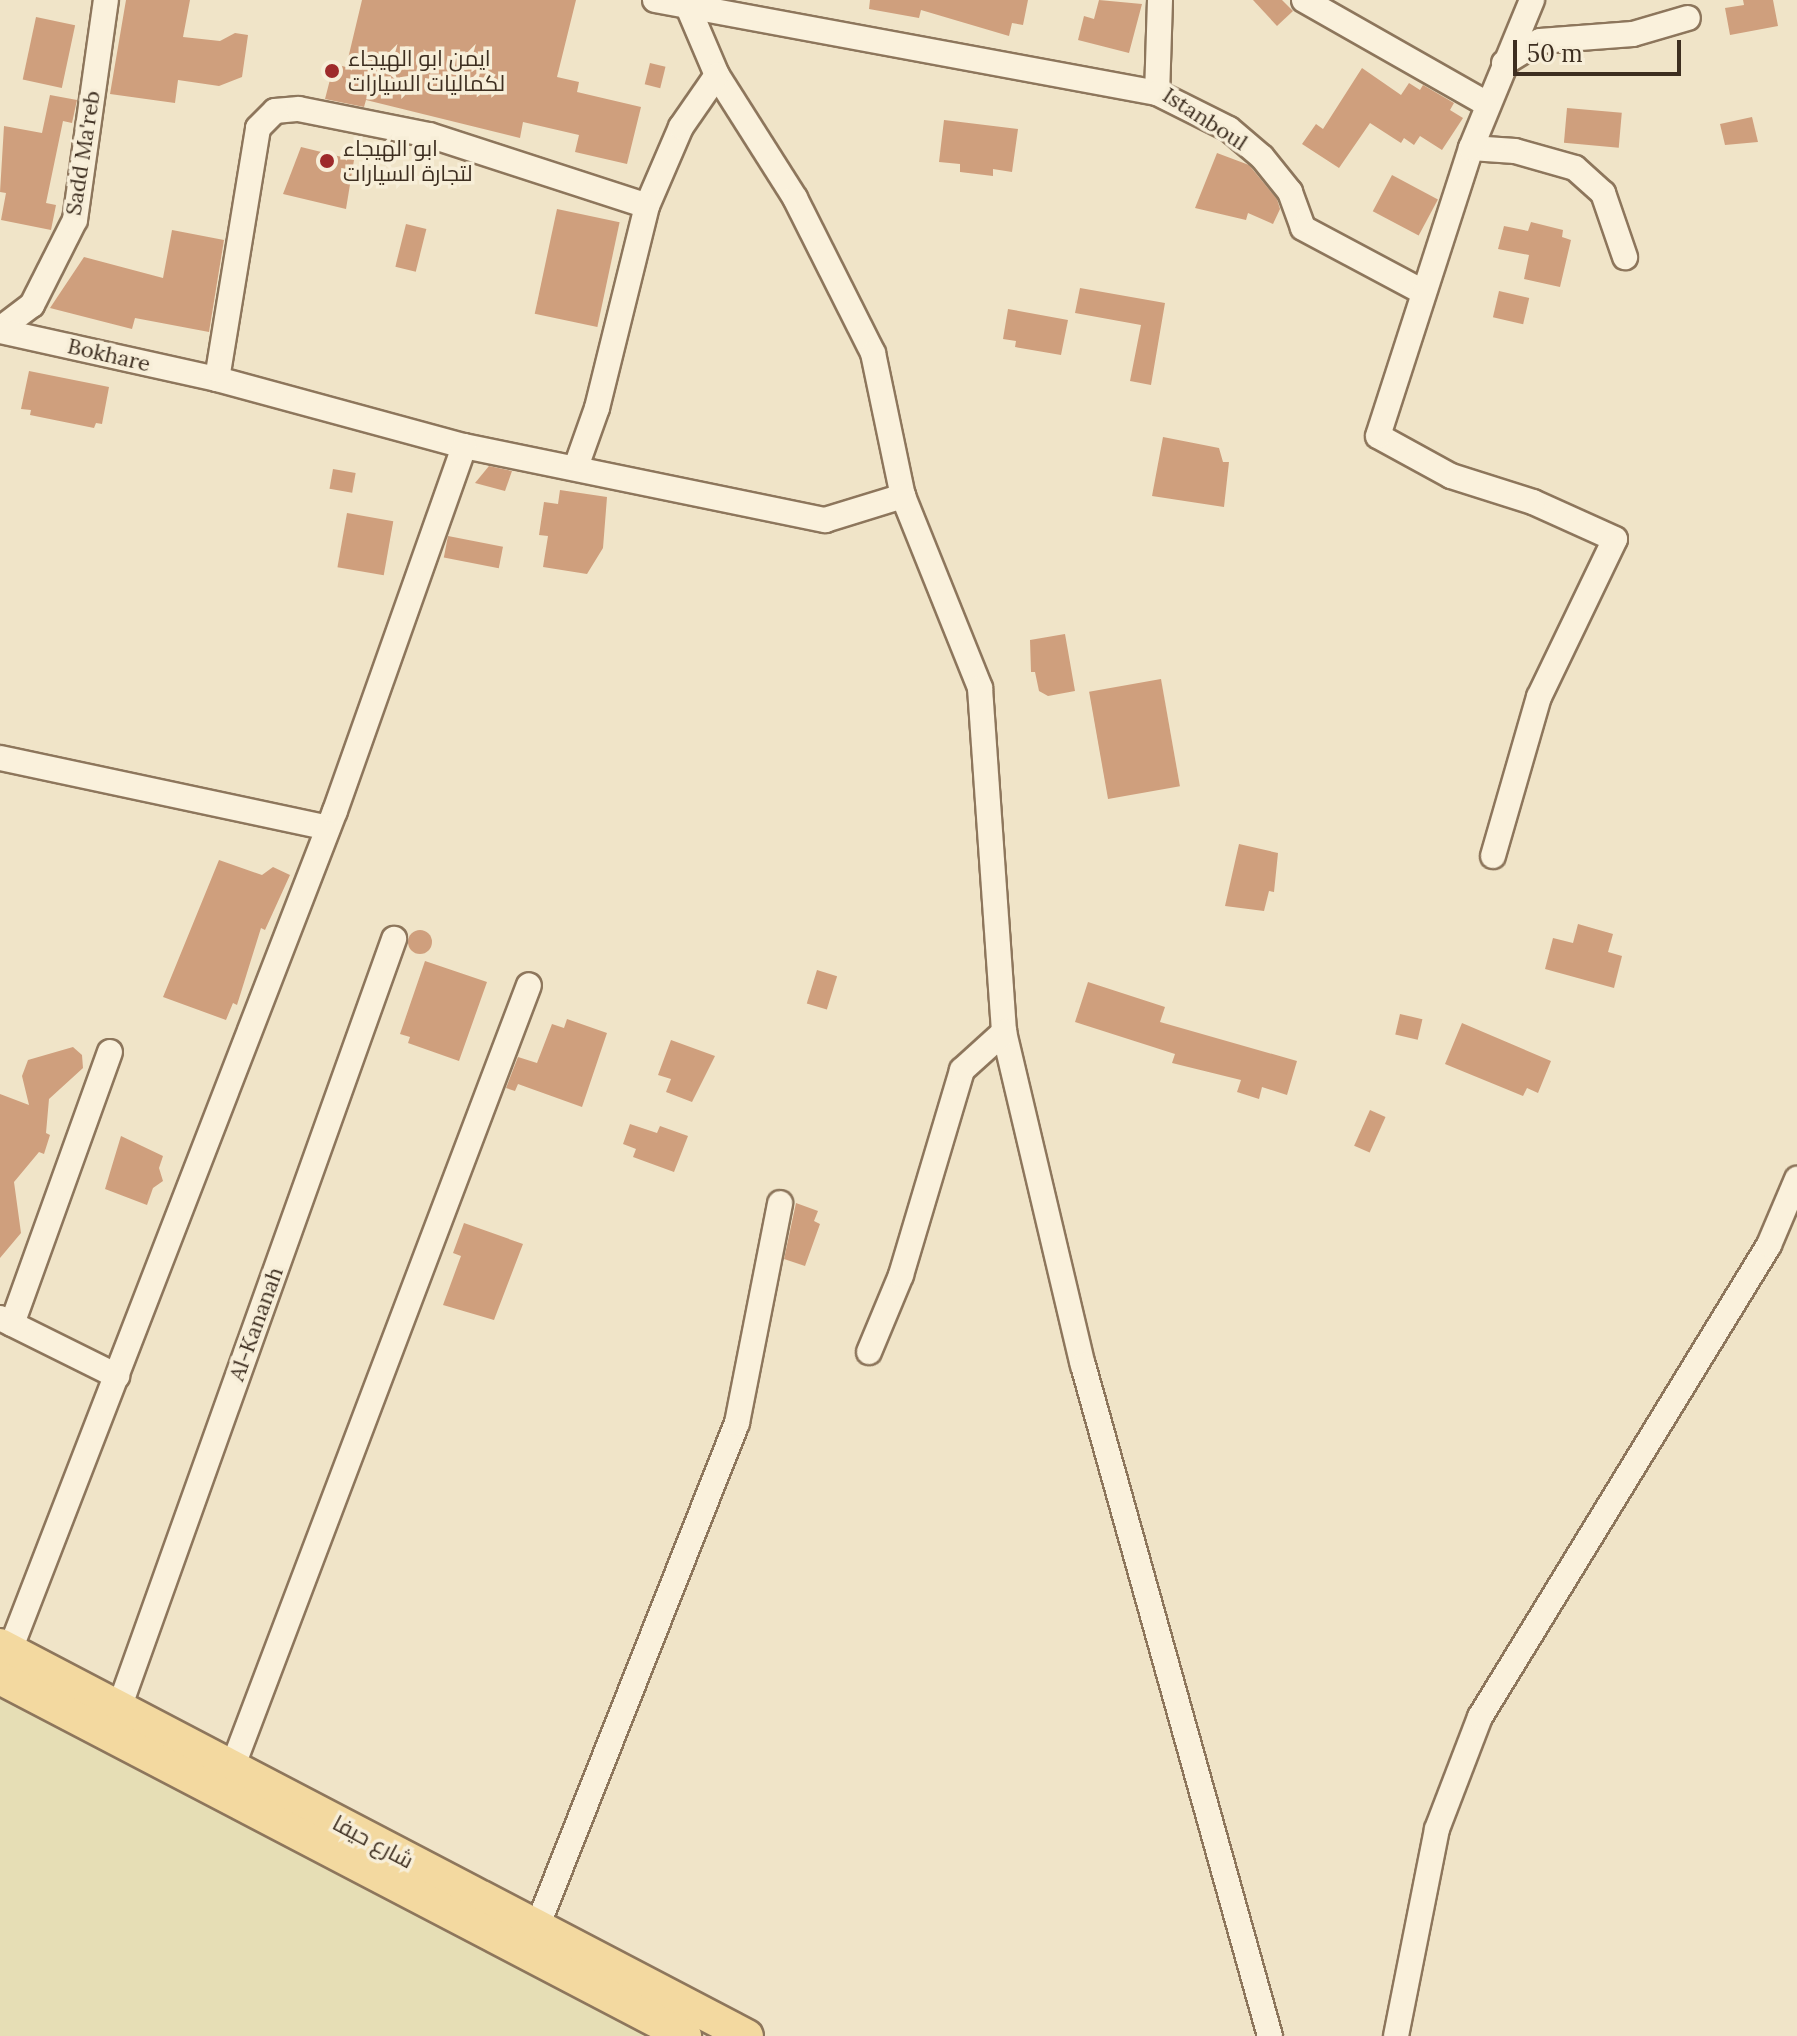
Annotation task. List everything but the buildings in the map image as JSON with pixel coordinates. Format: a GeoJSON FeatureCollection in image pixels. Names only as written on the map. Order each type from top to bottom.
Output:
{"type":"FeatureCollection","features":[{"type":"Feature","properties":{"kind":"main road","name":"شارع حيفا"},"geometry":{"type":"LineString","coordinates":[[3,1658],[119,1708],[747,2036]]}},
{"type":"Feature","properties":{"kind":"main road","name":"شارع حيفا"},"geometry":{"type":"LineString","coordinates":[[3,1658],[685,2036]]}},
{"type":"Feature","properties":{"kind":"street","name":"Sadd Ma'reb"},"geometry":{"type":"LineString","coordinates":[[0,330],[32,305],[75,220],[106,0]]}},
{"type":"Feature","properties":{"kind":"street"},"geometry":{"type":"LineString","coordinates":[[655,0],[1157,93]]}},
{"type":"Feature","properties":{"kind":"street","name":"Istanboul"},"geometry":{"type":"LineString","coordinates":[[1160,0],[1157,93],[1229,129],[1262,157],[1290,192],[1304,228],[1423,292]]}},
{"type":"Feature","properties":{"kind":"street"},"geometry":{"type":"LineString","coordinates":[[1304,0],[1487,104]]}},
{"type":"Feature","properties":{"kind":"street"},"geometry":{"type":"LineString","coordinates":[[1493,856],[1539,697],[1615,539],[1533,502],[1451,476],[1378,436],[1402,374],[1423,292],[1471,148],[1532,0]]}},
{"type":"Feature","properties":{"kind":"street"},"geometry":{"type":"LineString","coordinates":[[689,5],[717,75],[795,198],[873,353],[903,496],[980,688],[1004,1032],[1083,1365],[1270,2036]]}},
{"type":"Feature","properties":{"kind":"street"},"geometry":{"type":"LineString","coordinates":[[1504,63],[1540,41],[1633,34],[1688,18]]}},
{"type":"Feature","properties":{"kind":"street"},"geometry":{"type":"LineString","coordinates":[[576,467],[597,408],[647,206],[681,127],[717,75]]}},
{"type":"Feature","properties":{"kind":"street"},"geometry":{"type":"LineString","coordinates":[[217,379],[258,128],[275,111],[299,109],[429,135],[647,206]]}},
{"type":"Feature","properties":{"kind":"street"},"geometry":{"type":"LineString","coordinates":[[1471,148],[1515,151],[1575,168],[1603,193],[1625,257]]}},
{"type":"Feature","properties":{"kind":"street","name":"Bokhare"},"geometry":{"type":"LineString","coordinates":[[0,330],[217,379],[464,446],[825,520],[903,496]]}},
{"type":"Feature","properties":{"kind":"street"},"geometry":{"type":"LineString","coordinates":[[3,1658],[117,1376],[328,828],[464,446]]}},
{"type":"Feature","properties":{"kind":"street"},"geometry":{"type":"LineString","coordinates":[[0,758],[328,828]]}},
{"type":"Feature","properties":{"kind":"street","name":"Al-Kananah"},"geometry":{"type":"LineString","coordinates":[[119,1708],[394,939]]}},
{"type":"Feature","properties":{"kind":"street"},"geometry":{"type":"LineString","coordinates":[[232,1768],[529,985]]}},
{"type":"Feature","properties":{"kind":"street"},"geometry":{"type":"LineString","coordinates":[[869,1352],[901,1275],[962,1070],[1004,1032]]}},
{"type":"Feature","properties":{"kind":"street"},"geometry":{"type":"LineString","coordinates":[[110,1052],[6,1321],[117,1376]]}},
{"type":"Feature","properties":{"kind":"street"},"geometry":{"type":"LineString","coordinates":[[1396,2036],[1437,1829],[1480,1717],[1769,1245],[1797,1179]]}},
{"type":"Feature","properties":{"kind":"street"},"geometry":{"type":"LineString","coordinates":[[537,1927],[737,1423],[780,1203]]}},
{"type":"Feature","properties":{"kind":"shaded area"},"geometry":{"type":"Polygon","coordinates":[[[0,1697],[646,2036],[0,2036],[0,1697]]]}},
{"type":"Feature","properties":{"kind":"place","name":"ايمن ابو الهيجاء لكماليات السيارات"},"geometry":{"type":"Point","coordinates":[332,71]}},
{"type":"Feature","properties":{"kind":"place","name":"ابو الهيجاء لتجارة السيارات"},"geometry":{"type":"Point","coordinates":[327,161]}}]}
